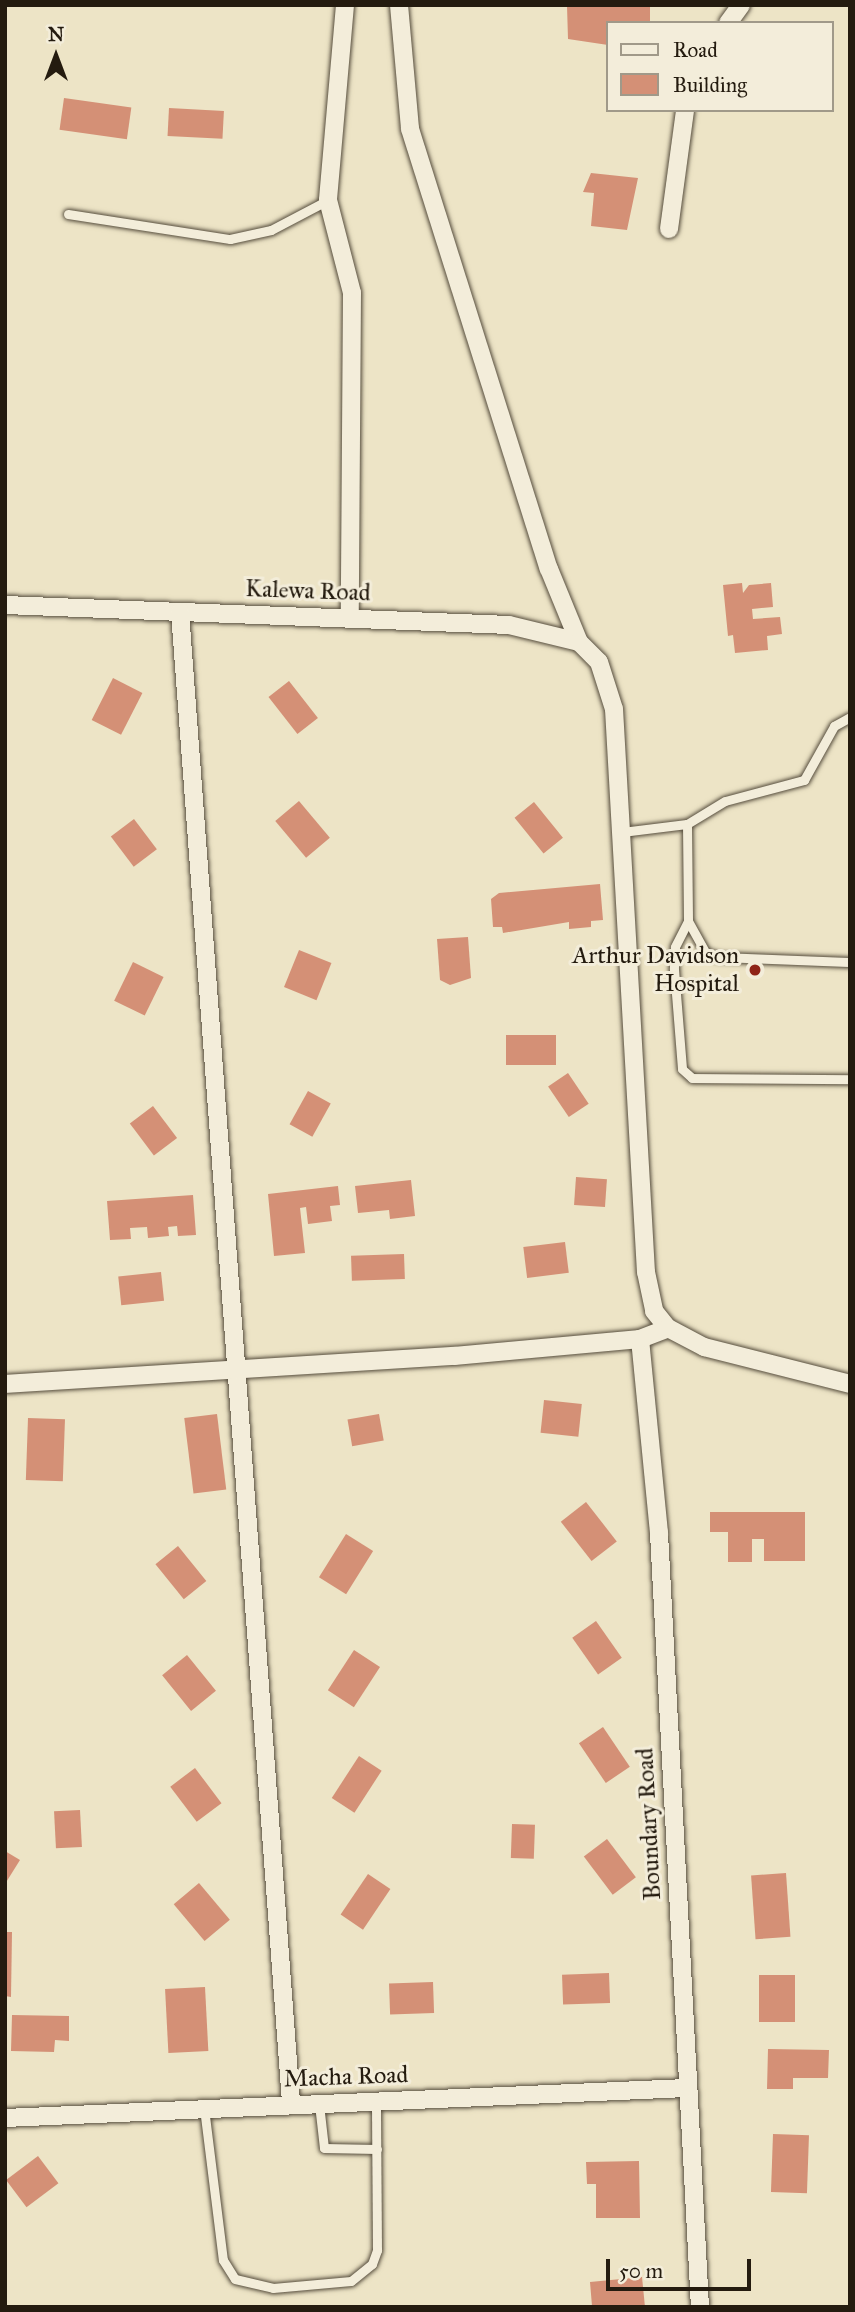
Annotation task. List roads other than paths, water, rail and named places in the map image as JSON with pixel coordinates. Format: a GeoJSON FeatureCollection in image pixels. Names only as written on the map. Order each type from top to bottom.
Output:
{"type":"FeatureCollection","features":[{"type":"Feature","properties":{"kind":"street"},"geometry":{"type":"LineString","coordinates":[[345,5],[328,200],[352,293],[350,617]]}},
{"type":"Feature","properties":{"kind":"street"},"geometry":{"type":"LineString","coordinates":[[399,5],[410,130],[550,569],[579,642],[599,662],[614,709],[646,1272],[654,1311],[668,1328],[704,1347],[850,1384]]}},
{"type":"Feature","properties":{"kind":"street"},"geometry":{"type":"LineString","coordinates":[[729,21],[741,5]]}},
{"type":"Feature","properties":{"kind":"street"},"geometry":{"type":"LineString","coordinates":[[669,229],[685,112]]}},
{"type":"Feature","properties":{"kind":"street","name":"Kalewa Road"},"geometry":{"type":"LineString","coordinates":[[5,605],[509,625],[579,642]]}},
{"type":"Feature","properties":{"kind":"street"},"geometry":{"type":"LineString","coordinates":[[180,612],[291,2103]]}},
{"type":"Feature","properties":{"kind":"street"},"geometry":{"type":"LineString","coordinates":[[5,1384],[640,1339],[668,1328]]}},
{"type":"Feature","properties":{"kind":"street","name":"Boundary Road"},"geometry":{"type":"LineString","coordinates":[[640,1339],[659,1533],[700,2307]]}},
{"type":"Feature","properties":{"kind":"street","name":"Macha Road"},"geometry":{"type":"LineString","coordinates":[[5,2118],[291,2103],[688,2088]]}},
{"type":"Feature","properties":{"kind":"lane"},"geometry":{"type":"LineString","coordinates":[[68,214],[230,239],[271,230],[328,200]]}},
{"type":"Feature","properties":{"kind":"lane"},"geometry":{"type":"LineString","coordinates":[[622,832],[687,824],[725,801],[804,780],[834,726],[850,717]]}},
{"type":"Feature","properties":{"kind":"lane"},"geometry":{"type":"LineString","coordinates":[[687,824],[688,921],[674,969],[685,1075],[850,1079]]}},
{"type":"Feature","properties":{"kind":"lane"},"geometry":{"type":"LineString","coordinates":[[688,921],[706,954],[719,957],[850,962]]}},
{"type":"Feature","properties":{"kind":"lane"},"geometry":{"type":"LineString","coordinates":[[204,2108],[223,2260],[235,2278],[249,2284],[351,2281],[365,2272],[377,2250],[376,2101]]}},
{"type":"Feature","properties":{"kind":"lane"},"geometry":{"type":"LineString","coordinates":[[319,2102],[324,2148],[377,2148]]}},
{"type":"Feature","properties":{"kind":"place","name":"Arthur Davidson Hospital"},"geometry":{"type":"Point","coordinates":[755,970]}}]}
